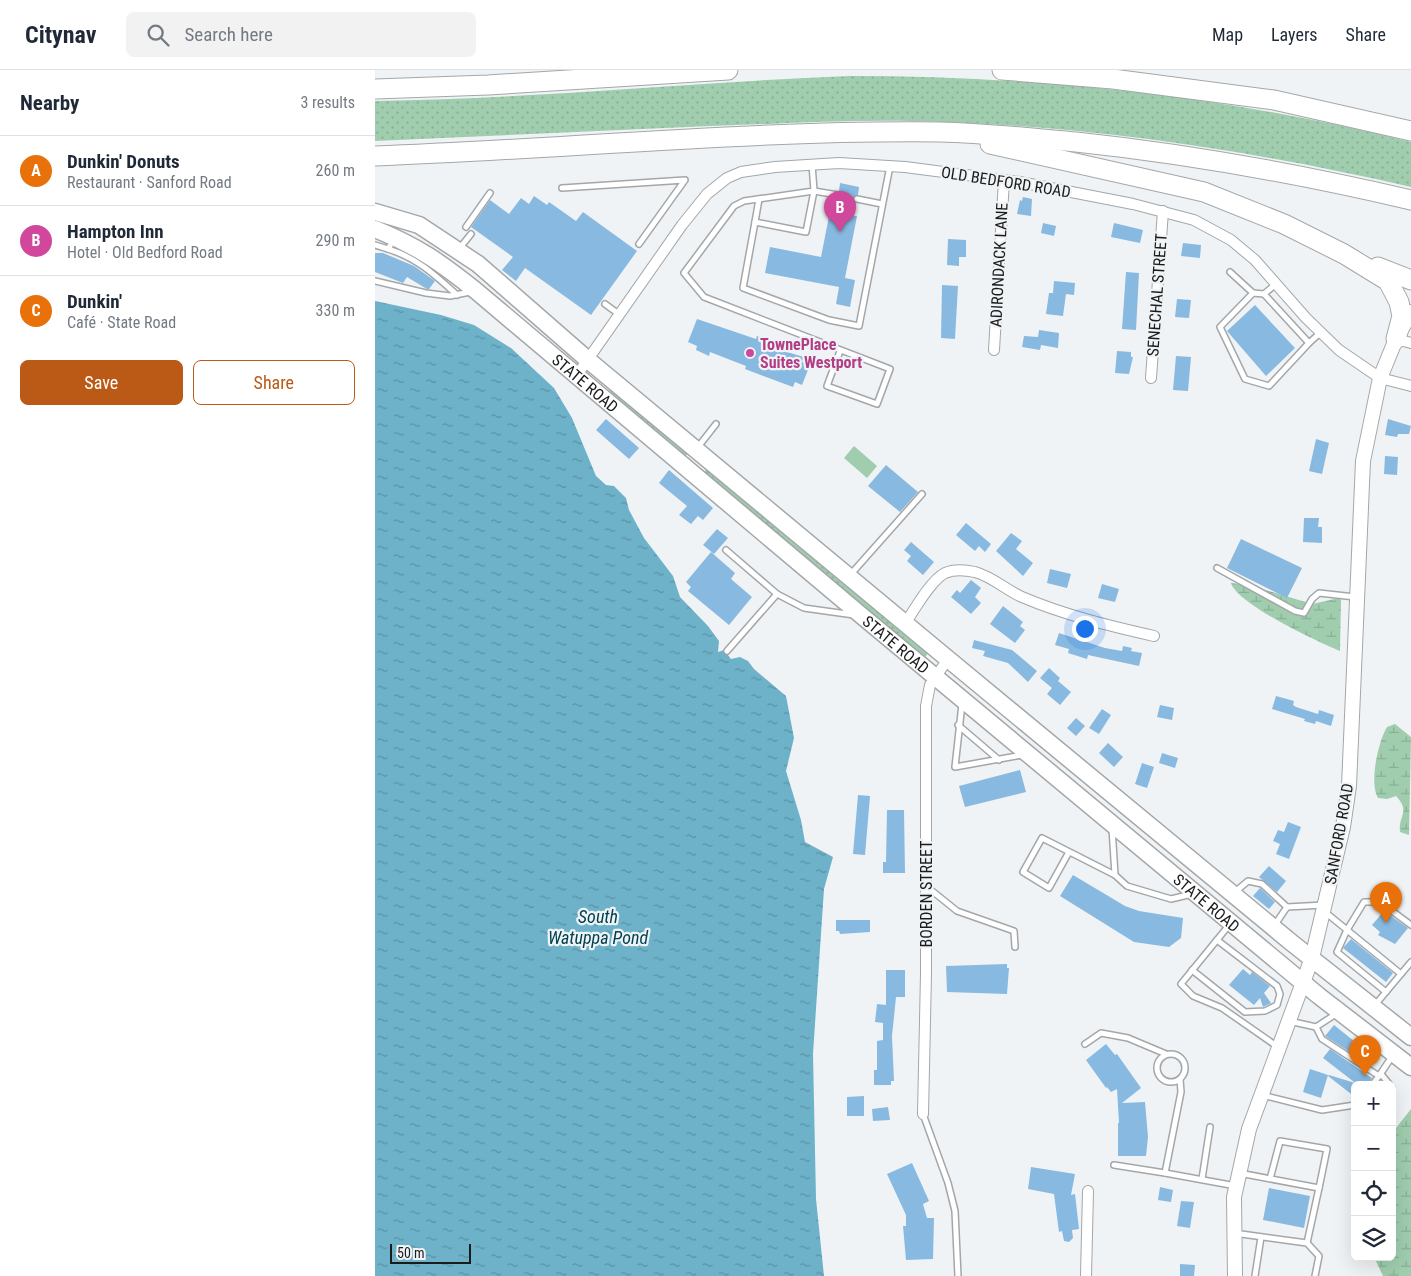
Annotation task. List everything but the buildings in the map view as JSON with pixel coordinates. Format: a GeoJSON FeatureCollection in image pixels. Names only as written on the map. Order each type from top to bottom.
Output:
{"type":"FeatureCollection","features":[{"type":"Feature","properties":{"kind":"highway"},"geometry":{"type":"LineString","coordinates":[[375,89],[456,87],[727,70]]}},
{"type":"Feature","properties":{"kind":"highway"},"geometry":{"type":"LineString","coordinates":[[1003,70],[1113,79],[1274,100],[1411,131]]}},
{"type":"Feature","properties":{"kind":"highway"},"geometry":{"type":"LineString","coordinates":[[375,156],[487,152],[788,133],[942,132],[1028,137],[1181,154],[1277,170],[1411,200]]}},
{"type":"Feature","properties":{"kind":"highway"},"geometry":{"type":"LineString","coordinates":[[942,132],[1204,192],[1285,224],[1344,254],[1388,281],[1395,292],[1402,316],[1404,341]]}},
{"type":"Feature","properties":{"kind":"highway"},"geometry":{"type":"LineString","coordinates":[[1344,254],[1411,280]]}},
{"type":"Feature","properties":{"kind":"main road","name":"STATE ROAD"},"geometry":{"type":"LineString","coordinates":[[375,212],[419,225],[478,264],[588,360],[948,660],[1273,928],[1411,1037]]}},
{"type":"Feature","properties":{"kind":"main road","name":"STATE ROAD"},"geometry":{"type":"LineString","coordinates":[[375,229],[393,243],[436,259],[475,290],[861,616],[1029,753],[1303,982],[1411,1068]]}},
{"type":"Feature","properties":{"kind":"street","name":"OLD BEDFORD ROAD"},"geometry":{"type":"LineString","coordinates":[[577,375],[682,225],[707,194],[727,178],[741,172],[839,163],[890,166],[1005,180],[1163,211],[1194,220],[1231,240],[1255,260],[1320,333],[1339,350],[1380,378],[1411,386]]}},
{"type":"Feature","properties":{"kind":"street","name":"ADIRONDACK LANE"},"geometry":{"type":"LineString","coordinates":[[994,350],[1005,180]]}},
{"type":"Feature","properties":{"kind":"street","name":"SENECHAL STREET"},"geometry":{"type":"LineString","coordinates":[[1151,378],[1163,211]]}},
{"type":"Feature","properties":{"kind":"street"},"geometry":{"type":"LineString","coordinates":[[1380,378],[1404,341],[1411,312]]}},
{"type":"Feature","properties":{"kind":"street","name":"SANFORD ROAD"},"geometry":{"type":"LineString","coordinates":[[1235,1276],[1234,1197],[1249,1128],[1312,958],[1325,908],[1349,786],[1363,461],[1380,378]]}},
{"type":"Feature","properties":{"kind":"street"},"geometry":{"type":"LineString","coordinates":[[691,471],[699,453]]}},
{"type":"Feature","properties":{"kind":"street"},"geometry":{"type":"LineString","coordinates":[[905,624],[928,590],[944,573],[959,570],[975,572],[1005,586],[1021,597],[1154,636]]}},
{"type":"Feature","properties":{"kind":"street","name":"BORDEN STREET"},"geometry":{"type":"LineString","coordinates":[[923,1114],[926,706],[930,685],[948,660]]}},
{"type":"Feature","properties":{"kind":"street"},"geometry":{"type":"LineString","coordinates":[[1087,1276],[1088,1191]]}},
{"type":"Feature","properties":{"kind":"lane"},"geometry":{"type":"LineString","coordinates":[[755,222],[806,232],[814,191],[812,164]]}},
{"type":"Feature","properties":{"kind":"lane"},"geometry":{"type":"LineString","coordinates":[[759,199],[743,288],[829,320],[859,326],[890,166]]}},
{"type":"Feature","properties":{"kind":"lane"},"geometry":{"type":"LineString","coordinates":[[562,188],[685,180],[639,244]]}},
{"type":"Feature","properties":{"kind":"lane"},"geometry":{"type":"LineString","coordinates":[[838,196],[814,191],[744,201],[734,206],[684,273],[704,298],[890,369],[877,404],[827,386],[840,351]]}},
{"type":"Feature","properties":{"kind":"lane"},"geometry":{"type":"LineString","coordinates":[[466,227],[491,193]]}},
{"type":"Feature","properties":{"kind":"lane"},"geometry":{"type":"LineString","coordinates":[[857,199],[882,204]]}},
{"type":"Feature","properties":{"kind":"lane"},"geometry":{"type":"LineString","coordinates":[[458,250],[471,234]]}},
{"type":"Feature","properties":{"kind":"lane"},"geometry":{"type":"LineString","coordinates":[[375,246],[393,243],[420,263],[457,295]]}},
{"type":"Feature","properties":{"kind":"lane"},"geometry":{"type":"LineString","coordinates":[[1230,272],[1253,293],[1264,294],[1309,343]]}},
{"type":"Feature","properties":{"kind":"lane"},"geometry":{"type":"LineString","coordinates":[[375,281],[426,293],[449,296],[475,290]]}},
{"type":"Feature","properties":{"kind":"lane"},"geometry":{"type":"LineString","coordinates":[[1264,294],[1276,284]]}},
{"type":"Feature","properties":{"kind":"lane"},"geometry":{"type":"LineString","coordinates":[[1253,293],[1221,327],[1245,379],[1269,386],[1320,333]]}},
{"type":"Feature","properties":{"kind":"lane"},"geometry":{"type":"LineString","coordinates":[[605,304],[620,315]]}},
{"type":"Feature","properties":{"kind":"lane"},"geometry":{"type":"LineString","coordinates":[[699,453],[717,424]]}},
{"type":"Feature","properties":{"kind":"lane"},"geometry":{"type":"LineString","coordinates":[[849,576],[923,494]]}},
{"type":"Feature","properties":{"kind":"lane"},"geometry":{"type":"LineString","coordinates":[[726,550],[777,594],[804,608],[819,612],[861,616]]}},
{"type":"Feature","properties":{"kind":"lane"},"geometry":{"type":"LineString","coordinates":[[1217,568],[1295,611],[1304,613],[1311,599],[1319,593],[1358,598]]}},
{"type":"Feature","properties":{"kind":"lane"},"geometry":{"type":"LineString","coordinates":[[727,651],[777,594]]}},
{"type":"Feature","properties":{"kind":"lane"},"geometry":{"type":"LineString","coordinates":[[963,699],[958,725],[955,767],[1029,753]]}},
{"type":"Feature","properties":{"kind":"lane"},"geometry":{"type":"LineString","coordinates":[[958,725],[999,760]]}},
{"type":"Feature","properties":{"kind":"lane"},"geometry":{"type":"LineString","coordinates":[[1112,822],[1115,875]]}},
{"type":"Feature","properties":{"kind":"lane"},"geometry":{"type":"LineString","coordinates":[[1069,852],[1049,888],[1023,872],[1042,838],[1115,875],[1127,886],[1171,899],[1196,892]]}},
{"type":"Feature","properties":{"kind":"lane"},"geometry":{"type":"LineString","coordinates":[[1232,894],[1248,881],[1262,884],[1287,907],[1325,908],[1347,930],[1401,974]]}},
{"type":"Feature","properties":{"kind":"lane"},"geometry":{"type":"LineString","coordinates":[[926,885],[957,911],[1014,931],[1015,947]]}},
{"type":"Feature","properties":{"kind":"lane"},"geometry":{"type":"LineString","coordinates":[[1386,992],[1337,952],[1347,930],[1364,902],[1380,902],[1411,925]]}},
{"type":"Feature","properties":{"kind":"lane"},"geometry":{"type":"LineString","coordinates":[[1273,928],[1287,907]]}},
{"type":"Feature","properties":{"kind":"lane"},"geometry":{"type":"LineString","coordinates":[[1231,922],[1181,984],[1193,996],[1222,1008],[1279,1047]]}},
{"type":"Feature","properties":{"kind":"lane"},"geometry":{"type":"LineString","coordinates":[[1192,970],[1245,1012],[1265,1011],[1277,1005],[1280,994],[1277,986],[1217,940]]}},
{"type":"Feature","properties":{"kind":"lane"},"geometry":{"type":"LineString","coordinates":[[1373,1007],[1411,962]]}},
{"type":"Feature","properties":{"kind":"lane"},"geometry":{"type":"LineString","coordinates":[[1289,1021],[1316,1027],[1339,1011]]}},
{"type":"Feature","properties":{"kind":"lane"},"geometry":{"type":"LineString","coordinates":[[1316,1027],[1322,1039],[1380,1075],[1386,1081]]}},
{"type":"Feature","properties":{"kind":"lane"},"geometry":{"type":"LineString","coordinates":[[1085,1044],[1101,1033],[1127,1038],[1166,1054]]}},
{"type":"Feature","properties":{"kind":"lane"},"geometry":{"type":"LineString","coordinates":[[1174,1053],[1181,1057],[1186,1064],[1185,1072],[1180,1079],[1172,1082],[1164,1081],[1158,1075],[1156,1067],[1159,1059],[1166,1054],[1174,1053]]}},
{"type":"Feature","properties":{"kind":"lane"},"geometry":{"type":"LineString","coordinates":[[1376,1081],[1393,1054]]}},
{"type":"Feature","properties":{"kind":"lane"},"geometry":{"type":"LineString","coordinates":[[1165,1173],[1181,1092],[1180,1079]]}},
{"type":"Feature","properties":{"kind":"lane"},"geometry":{"type":"LineString","coordinates":[[1261,1095],[1322,1110],[1351,1106]]}},
{"type":"Feature","properties":{"kind":"lane"},"geometry":{"type":"LineString","coordinates":[[923,1114],[948,1183],[955,1211],[958,1276]]}},
{"type":"Feature","properties":{"kind":"lane"},"geometry":{"type":"LineString","coordinates":[[1202,1179],[1210,1127]]}},
{"type":"Feature","properties":{"kind":"lane"},"geometry":{"type":"LineString","coordinates":[[1270,1179],[1281,1141],[1327,1149],[1307,1243]]}},
{"type":"Feature","properties":{"kind":"lane"},"geometry":{"type":"LineString","coordinates":[[1114,1165],[1202,1179],[1270,1179],[1319,1188]]}},
{"type":"Feature","properties":{"kind":"lane"},"geometry":{"type":"LineString","coordinates":[[1234,1233],[1307,1243],[1319,1256],[1315,1276]]}},
{"type":"Feature","properties":{"kind":"lane"},"geometry":{"type":"LineString","coordinates":[[1255,1276],[1261,1237]]}},
{"type":"Feature","properties":{"kind":"green space"},"geometry":{"type":"Polygon","coordinates":[[[850,76],[921,77],[1062,85],[1203,101],[1273,112],[1411,142],[1411,187],[1349,173],[1224,150],[1099,133],[972,123],[909,121],[834,122],[375,141],[375,101],[553,94],[850,76]]]}},
{"type":"Feature","properties":{"kind":"green space"},"geometry":{"type":"Polygon","coordinates":[[[605,384],[689,452],[685,457],[616,400],[605,384]]]}},
{"type":"Feature","properties":{"kind":"green space"},"geometry":{"type":"Polygon","coordinates":[[[854,446],[877,466],[867,478],[844,458],[854,446]]]}},
{"type":"Feature","properties":{"kind":"green space"},"geometry":{"type":"Polygon","coordinates":[[[709,467],[929,652],[925,657],[703,473],[709,467]]]}},
{"type":"Feature","properties":{"kind":"green space"},"geometry":{"type":"Polygon","coordinates":[[[1231,583],[1249,585],[1312,604],[1339,598],[1341,600],[1340,651],[1279,622],[1247,601],[1231,583]]]}},
{"type":"Feature","properties":{"kind":"green space"},"geometry":{"type":"Polygon","coordinates":[[[1395,724],[1411,737],[1409,835],[1400,832],[1403,806],[1400,801],[1396,796],[1387,799],[1378,798],[1375,791],[1374,783],[1378,752],[1387,727],[1395,724]]]}},
{"type":"Feature","properties":{"kind":"green space"},"geometry":{"type":"Polygon","coordinates":[[[1411,1109],[1411,1276],[1383,1276],[1376,1261],[1396,1261],[1396,1128],[1411,1109]]]}},
{"type":"Feature","properties":{"kind":"water","name":"South Watuppa Pond"},"geometry":{"type":"Polygon","coordinates":[[[375,301],[441,315],[474,325],[511,348],[554,388],[572,418],[596,476],[606,485],[614,486],[626,498],[629,510],[644,538],[673,576],[680,597],[708,626],[719,641],[718,652],[724,650],[731,659],[740,657],[748,661],[754,669],[786,696],[794,738],[786,771],[801,820],[805,842],[833,857],[824,889],[813,1054],[816,1199],[824,1276],[375,1276],[375,301]]]}},
{"type":"Feature","properties":{"kind":"place","name":"Hampton Inn"},"geometry":{"type":"Point","coordinates":[840,232]}},
{"type":"Feature","properties":{"kind":"place","name":"TownePlace Suites Westport"},"geometry":{"type":"Point","coordinates":[750,353]}},
{"type":"Feature","properties":{"kind":"place","name":"Dunkin' Donuts"},"geometry":{"type":"Point","coordinates":[1386,923]}},
{"type":"Feature","properties":{"kind":"place","name":"Dunkin'"},"geometry":{"type":"Point","coordinates":[1365,1076]}}]}
